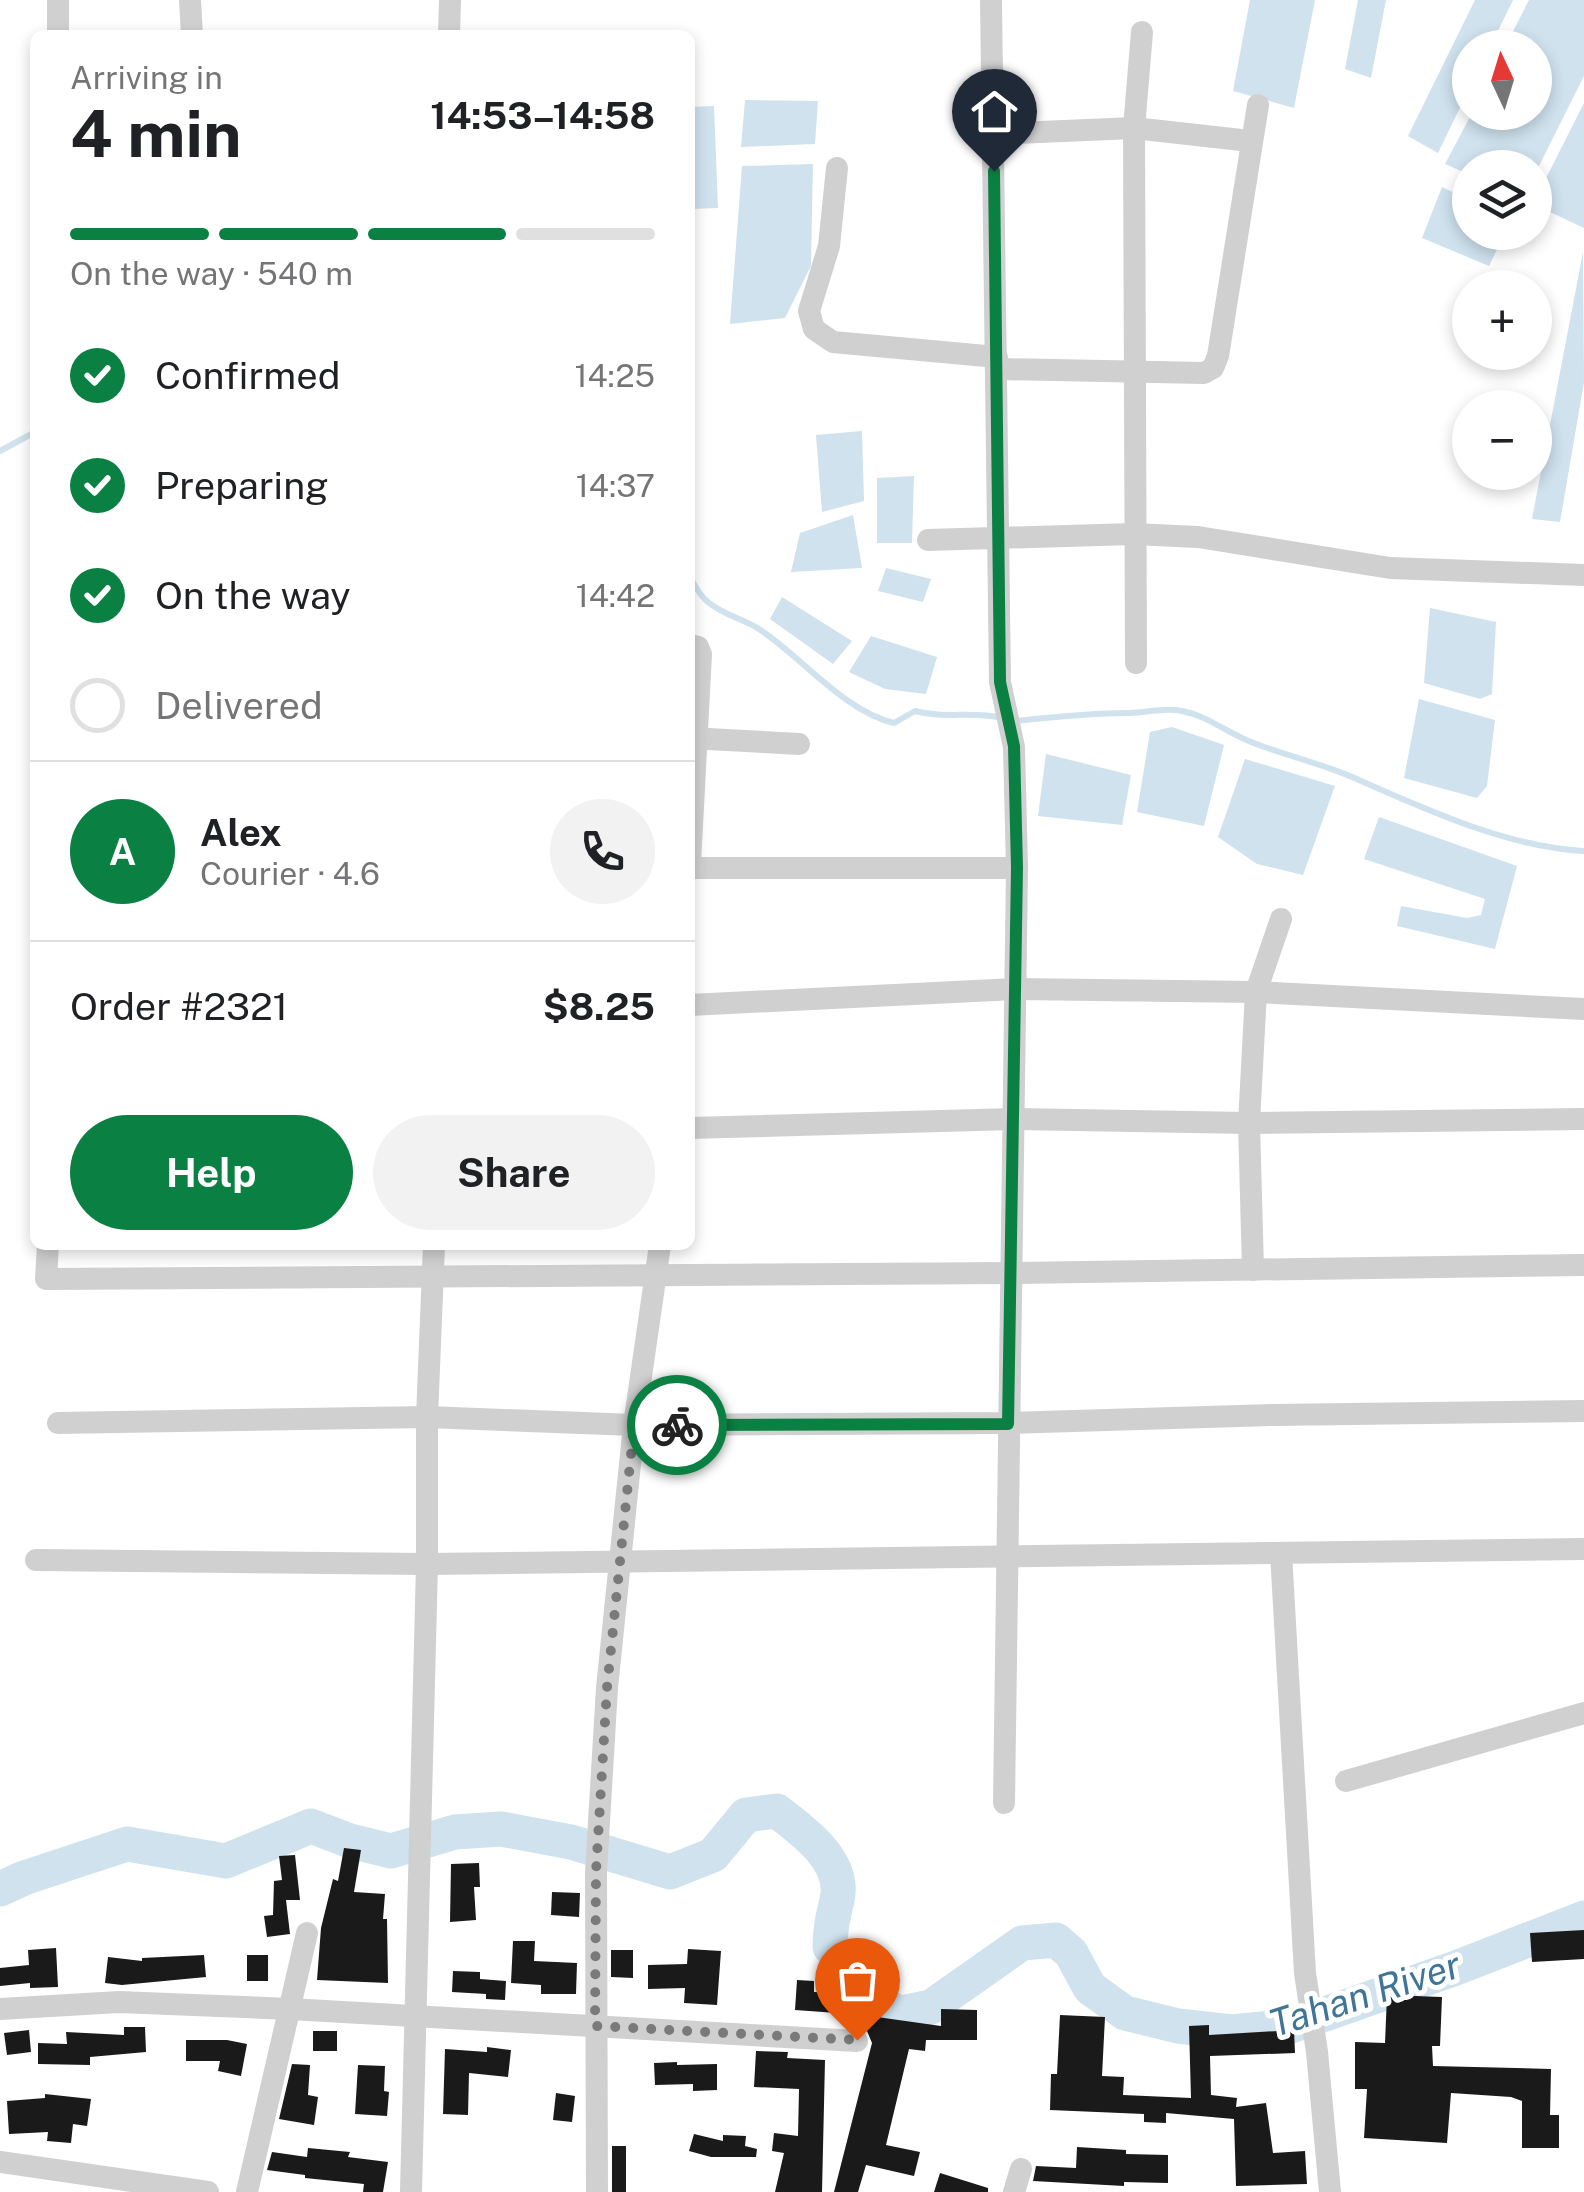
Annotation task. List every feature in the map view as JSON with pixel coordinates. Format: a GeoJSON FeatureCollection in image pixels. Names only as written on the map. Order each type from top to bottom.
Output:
{"type":"FeatureCollection","features":[{"type":"Feature","properties":{"kind":"street"},"geometry":{"type":"LineString","coordinates":[[58,0],[58,30]]}},
{"type":"Feature","properties":{"kind":"street"},"geometry":{"type":"LineString","coordinates":[[190,0],[192,30]]}},
{"type":"Feature","properties":{"kind":"street"},"geometry":{"type":"LineString","coordinates":[[449,30],[450,0]]}},
{"type":"Feature","properties":{"kind":"street"},"geometry":{"type":"LineString","coordinates":[[991,0],[1000,682],[1014,746],[1017,868],[1004,1803]]}},
{"type":"Feature","properties":{"kind":"street"},"geometry":{"type":"LineString","coordinates":[[1136,663],[1134,128],[1142,32]]}},
{"type":"Feature","properties":{"kind":"street"},"geometry":{"type":"LineString","coordinates":[[838,168],[829,246],[809,311],[814,328],[834,342],[998,363],[1135,374],[1204,373],[1213,368],[1218,356],[1258,105]]}},
{"type":"Feature","properties":{"kind":"street"},"geometry":{"type":"LineString","coordinates":[[994,134],[1134,128],[1250,141]]}},
{"type":"Feature","properties":{"kind":"street"},"geometry":{"type":"LineString","coordinates":[[928,540],[1134,534],[1198,537],[1390,568],[1584,575]]}},
{"type":"Feature","properties":{"kind":"street"},"geometry":{"type":"LineString","coordinates":[[695,647],[701,654],[695,717]]}},
{"type":"Feature","properties":{"kind":"street"},"geometry":{"type":"LineString","coordinates":[[695,738],[799,744]]}},
{"type":"Feature","properties":{"kind":"street"},"geometry":{"type":"LineString","coordinates":[[695,866],[1017,868]]}},
{"type":"Feature","properties":{"kind":"street"},"geometry":{"type":"LineString","coordinates":[[1253,1270],[1249,1124],[1256,992],[1280,919]]}},
{"type":"Feature","properties":{"kind":"street"},"geometry":{"type":"LineString","coordinates":[[695,1005],[1015,990],[1256,992],[1584,1009]]}},
{"type":"Feature","properties":{"kind":"street"},"geometry":{"type":"LineString","coordinates":[[695,1128],[1013,1119],[1249,1124],[1584,1119]]}},
{"type":"Feature","properties":{"kind":"street"},"geometry":{"type":"LineString","coordinates":[[48,1250],[46,1279],[1584,1265]]}},
{"type":"Feature","properties":{"kind":"street"},"geometry":{"type":"LineString","coordinates":[[411,2192],[434,1250]]}},
{"type":"Feature","properties":{"kind":"street"},"geometry":{"type":"LineString","coordinates":[[598,2192],[596,1872],[607,1688],[634,1425],[660,1250]]}},
{"type":"Feature","properties":{"kind":"street"},"geometry":{"type":"LineString","coordinates":[[58,1422],[427,1418],[634,1425],[1008,1424],[1273,1415],[1584,1412]]}},
{"type":"Feature","properties":{"kind":"street"},"geometry":{"type":"LineString","coordinates":[[36,1560],[427,1564],[1584,1548]]}},
{"type":"Feature","properties":{"kind":"street"},"geometry":{"type":"LineString","coordinates":[[1281,1553],[1304,1973],[1330,2192]]}},
{"type":"Feature","properties":{"kind":"street"},"geometry":{"type":"LineString","coordinates":[[1346,1781],[1584,1713]]}},
{"type":"Feature","properties":{"kind":"street"},"geometry":{"type":"LineString","coordinates":[[247,2192],[307,1933]]}},
{"type":"Feature","properties":{"kind":"street"},"geometry":{"type":"LineString","coordinates":[[0,2009],[119,2002],[857,2040]]}},
{"type":"Feature","properties":{"kind":"street"},"geometry":{"type":"LineString","coordinates":[[0,2162],[208,2192]]}},
{"type":"Feature","properties":{"kind":"street"},"geometry":{"type":"LineString","coordinates":[[1014,2192],[1021,2169]]}},
{"type":"Feature","properties":{"kind":"water"},"geometry":{"type":"Polygon","coordinates":[[[1250,0],[1315,0],[1294,108],[1233,91],[1250,0]]]}},
{"type":"Feature","properties":{"kind":"water"},"geometry":{"type":"Polygon","coordinates":[[[1358,0],[1386,0],[1371,78],[1345,69],[1358,0]]]}},
{"type":"Feature","properties":{"kind":"water"},"geometry":{"type":"Polygon","coordinates":[[[1475,0],[1513,0],[1498,30],[1460,30],[1475,0]]]}},
{"type":"Feature","properties":{"kind":"water"},"geometry":{"type":"Polygon","coordinates":[[[1529,0],[1584,0],[1584,76],[1547,150],[1452,150],[1463,130],[1552,130],[1552,30],[1514,30],[1529,0]]]}},
{"type":"Feature","properties":{"kind":"water"},"geometry":{"type":"Polygon","coordinates":[[[1452,47],[1452,124],[1438,153],[1408,136],[1452,47]]]}},
{"type":"Feature","properties":{"kind":"water"},"geometry":{"type":"Polygon","coordinates":[[[745,100],[818,101],[815,144],[741,147],[745,100]]]}},
{"type":"Feature","properties":{"kind":"water"},"geometry":{"type":"Polygon","coordinates":[[[1584,103],[1584,228],[1552,213],[1552,166],[1584,103]]]}},
{"type":"Feature","properties":{"kind":"water"},"geometry":{"type":"Polygon","coordinates":[[[714,106],[718,208],[695,209],[695,107],[714,106]]]}},
{"type":"Feature","properties":{"kind":"water"},"geometry":{"type":"Polygon","coordinates":[[[813,164],[811,266],[785,318],[730,324],[742,166],[813,164]]]}},
{"type":"Feature","properties":{"kind":"water"},"geometry":{"type":"Polygon","coordinates":[[[1442,187],[1452,192],[1452,250],[1497,250],[1489,266],[1422,238],[1442,187]]]}},
{"type":"Feature","properties":{"kind":"water"},"geometry":{"type":"Polygon","coordinates":[[[1583,252],[1584,382],[1560,522],[1532,519],[1538,490],[1552,490],[1552,414],[1583,252]]]}},
{"type":"Feature","properties":{"kind":"water"},"geometry":{"type":"Polygon","coordinates":[[[862,431],[864,501],[822,512],[816,435],[862,431]]]}},
{"type":"Feature","properties":{"kind":"water"},"geometry":{"type":"Polygon","coordinates":[[[914,476],[912,543],[877,543],[877,478],[914,476]]]}},
{"type":"Feature","properties":{"kind":"water"},"geometry":{"type":"Polygon","coordinates":[[[853,515],[862,568],[791,572],[800,533],[853,515]]]}},
{"type":"Feature","properties":{"kind":"water"},"geometry":{"type":"Polygon","coordinates":[[[886,568],[931,579],[923,602],[878,591],[886,568]]]}},
{"type":"Feature","properties":{"kind":"water"},"geometry":{"type":"Polygon","coordinates":[[[782,597],[852,641],[833,664],[770,619],[782,597]]]}},
{"type":"Feature","properties":{"kind":"water"},"geometry":{"type":"Polygon","coordinates":[[[1430,608],[1496,622],[1492,694],[1480,699],[1424,683],[1430,608]]]}},
{"type":"Feature","properties":{"kind":"water"},"geometry":{"type":"Polygon","coordinates":[[[871,636],[937,657],[926,694],[885,689],[849,672],[871,636]]]}},
{"type":"Feature","properties":{"kind":"water"},"geometry":{"type":"Polygon","coordinates":[[[1419,699],[1495,720],[1487,786],[1477,798],[1404,778],[1419,699]]]}},
{"type":"Feature","properties":{"kind":"water"},"geometry":{"type":"Polygon","coordinates":[[[1172,727],[1224,745],[1204,826],[1137,812],[1150,732],[1172,727]]]}},
{"type":"Feature","properties":{"kind":"water"},"geometry":{"type":"Polygon","coordinates":[[[1046,754],[1131,775],[1122,825],[1038,816],[1046,754]]]}},
{"type":"Feature","properties":{"kind":"water"},"geometry":{"type":"Polygon","coordinates":[[[1245,759],[1335,786],[1303,875],[1257,864],[1218,837],[1245,759]]]}},
{"type":"Feature","properties":{"kind":"water"},"geometry":{"type":"Polygon","coordinates":[[[1379,817],[1517,866],[1495,949],[1397,926],[1401,906],[1467,918],[1481,915],[1485,899],[1364,859],[1379,817]]]}},
{"type":"Feature","properties":{"kind":"building"},"geometry":{"type":"Polygon","coordinates":[[[344,1848],[361,1850],[354,1892],[385,1894],[388,1983],[317,1980],[321,1928],[333,1879],[338,1881],[344,1848]]]}},
{"type":"Feature","properties":{"kind":"building"},"geometry":{"type":"Polygon","coordinates":[[[295,1855],[300,1900],[286,1900],[290,1934],[267,1937],[264,1916],[273,1915],[274,1881],[282,1880],[279,1856],[295,1855]]]}},
{"type":"Feature","properties":{"kind":"building"},"geometry":{"type":"Polygon","coordinates":[[[479,1863],[480,1887],[474,1887],[476,1920],[450,1922],[451,1864],[479,1863]]]}},
{"type":"Feature","properties":{"kind":"building"},"geometry":{"type":"Polygon","coordinates":[[[552,1892],[580,1893],[579,1917],[551,1915],[552,1892]]]}},
{"type":"Feature","properties":{"kind":"building"},"geometry":{"type":"Polygon","coordinates":[[[1584,1930],[1584,1959],[1532,1962],[1530,1933],[1584,1930]]]}},
{"type":"Feature","properties":{"kind":"building"},"geometry":{"type":"Polygon","coordinates":[[[513,1941],[535,1941],[534,1961],[577,1963],[576,1994],[541,1994],[541,1985],[511,1983],[513,1941]]]}},
{"type":"Feature","properties":{"kind":"building"},"geometry":{"type":"Polygon","coordinates":[[[56,1948],[58,1987],[30,1988],[30,1983],[0,1986],[0,1968],[29,1965],[28,1950],[56,1948]]]}},
{"type":"Feature","properties":{"kind":"building"},"geometry":{"type":"Polygon","coordinates":[[[688,1949],[721,1951],[717,2005],[684,2003],[685,1988],[648,1989],[648,1965],[687,1964],[688,1949]]]}},
{"type":"Feature","properties":{"kind":"building"},"geometry":{"type":"Polygon","coordinates":[[[611,1950],[633,1950],[633,1978],[611,1977],[611,1950]]]}},
{"type":"Feature","properties":{"kind":"building"},"geometry":{"type":"Polygon","coordinates":[[[204,1955],[206,1977],[122,1985],[105,1983],[108,1957],[142,1961],[204,1955]]]}},
{"type":"Feature","properties":{"kind":"building"},"geometry":{"type":"Polygon","coordinates":[[[247,1955],[268,1955],[268,1981],[247,1981],[247,1955]]]}},
{"type":"Feature","properties":{"kind":"building"},"geometry":{"type":"Polygon","coordinates":[[[453,1971],[480,1972],[480,1979],[506,1981],[505,2000],[486,1999],[486,1994],[452,1992],[453,1971]]]}},
{"type":"Feature","properties":{"kind":"building"},"geometry":{"type":"Polygon","coordinates":[[[797,1980],[814,1981],[814,1992],[838,1993],[837,2013],[795,2010],[797,1980]]]}},
{"type":"Feature","properties":{"kind":"building"},"geometry":{"type":"Polygon","coordinates":[[[1387,1995],[1442,1997],[1440,2046],[1432,2046],[1433,2066],[1551,2069],[1550,2115],[1559,2115],[1559,2148],[1522,2148],[1522,2101],[1451,2093],[1447,2143],[1364,2138],[1367,2089],[1355,2089],[1355,2042],[1385,2043],[1387,1995]]]}},
{"type":"Feature","properties":{"kind":"building"},"geometry":{"type":"Polygon","coordinates":[[[941,2009],[977,2010],[977,2040],[926,2040],[925,2051],[909,2049],[886,2145],[920,2152],[914,2176],[866,2165],[858,2192],[834,2192],[872,2043],[867,2031],[870,2016],[941,2026],[941,2009]]]}},
{"type":"Feature","properties":{"kind":"building"},"geometry":{"type":"Polygon","coordinates":[[[1060,2015],[1105,2017],[1102,2076],[1124,2077],[1123,2095],[1191,2098],[1189,2026],[1209,2025],[1209,2035],[1294,2030],[1295,2053],[1210,2056],[1211,2095],[1237,2098],[1236,2107],[1266,2103],[1273,2153],[1305,2151],[1307,2184],[1236,2186],[1234,2119],[1166,2113],[1166,2123],[1144,2122],[1144,2114],[1050,2110],[1051,2074],[1057,2074],[1060,2015]]]}},
{"type":"Feature","properties":{"kind":"building"},"geometry":{"type":"Polygon","coordinates":[[[124,2027],[145,2027],[146,2052],[90,2057],[90,2065],[38,2064],[38,2043],[67,2044],[66,2032],[124,2035],[124,2027]]]}},
{"type":"Feature","properties":{"kind":"building"},"geometry":{"type":"Polygon","coordinates":[[[29,2030],[31,2052],[7,2055],[4,2033],[29,2030]]]}},
{"type":"Feature","properties":{"kind":"building"},"geometry":{"type":"Polygon","coordinates":[[[313,2031],[337,2031],[337,2051],[313,2051],[313,2031]]]}},
{"type":"Feature","properties":{"kind":"building"},"geometry":{"type":"Polygon","coordinates":[[[186,2040],[247,2044],[241,2076],[218,2071],[220,2061],[186,2061],[186,2040]]]}},
{"type":"Feature","properties":{"kind":"building"},"geometry":{"type":"Polygon","coordinates":[[[487,2047],[511,2050],[508,2077],[469,2073],[468,2115],[443,2114],[445,2049],[487,2052],[487,2047]]]}},
{"type":"Feature","properties":{"kind":"building"},"geometry":{"type":"Polygon","coordinates":[[[756,2051],[788,2052],[787,2058],[825,2060],[822,2192],[775,2192],[784,2153],[772,2151],[774,2133],[798,2136],[799,2089],[754,2087],[756,2051]]]}},
{"type":"Feature","properties":{"kind":"building"},"geometry":{"type":"Polygon","coordinates":[[[654,2063],[717,2064],[717,2090],[693,2091],[693,2084],[655,2085],[654,2063]]]}},
{"type":"Feature","properties":{"kind":"building"},"geometry":{"type":"Polygon","coordinates":[[[292,2064],[310,2065],[308,2095],[318,2097],[314,2125],[279,2119],[292,2064]]]}},
{"type":"Feature","properties":{"kind":"building"},"geometry":{"type":"Polygon","coordinates":[[[358,2065],[385,2066],[387,2116],[355,2114],[358,2065]]]}},
{"type":"Feature","properties":{"kind":"building"},"geometry":{"type":"Polygon","coordinates":[[[556,2093],[575,2096],[572,2122],[553,2120],[556,2093]]]}},
{"type":"Feature","properties":{"kind":"building"},"geometry":{"type":"Polygon","coordinates":[[[45,2094],[91,2099],[87,2126],[73,2124],[71,2143],[47,2141],[48,2132],[9,2134],[7,2101],[45,2098],[45,2094]]]}},
{"type":"Feature","properties":{"kind":"building"},"geometry":{"type":"Polygon","coordinates":[[[694,2134],[723,2141],[723,2135],[746,2136],[745,2146],[757,2149],[756,2157],[711,2157],[689,2151],[694,2134]]]}},
{"type":"Feature","properties":{"kind":"building"},"geometry":{"type":"Polygon","coordinates":[[[612,2146],[626,2146],[626,2192],[612,2192],[612,2146]]]}},
{"type":"Feature","properties":{"kind":"building"},"geometry":{"type":"Polygon","coordinates":[[[1077,2147],[1168,2155],[1168,2183],[1124,2182],[1124,2186],[1033,2181],[1036,2166],[1076,2168],[1077,2147]]]}},
{"type":"Feature","properties":{"kind":"building"},"geometry":{"type":"Polygon","coordinates":[[[308,2148],[350,2152],[348,2157],[388,2162],[383,2192],[363,2192],[364,2184],[267,2170],[272,2152],[307,2157],[308,2148]]]}},
{"type":"Feature","properties":{"kind":"building"},"geometry":{"type":"Polygon","coordinates":[[[940,2173],[988,2188],[988,2192],[934,2192],[940,2173]]]}},
{"type":"Feature","properties":{"kind":"waterway"},"geometry":{"type":"LineString","coordinates":[[0,451],[30,435]]}},
{"type":"Feature","properties":{"kind":"waterway"},"geometry":{"type":"LineString","coordinates":[[695,585],[714,607],[762,631],[842,696],[876,717],[894,723],[915,711],[1002,718]]}},
{"type":"Feature","properties":{"kind":"waterway"},"geometry":{"type":"LineString","coordinates":[[1015,721],[1182,711],[1251,742],[1340,772],[1465,824],[1525,842],[1584,851]]}},
{"type":"Feature","properties":{"kind":"waterway","name":"Tahan River"},"geometry":{"type":"LineString","coordinates":[[0,1889],[127,1844],[226,1861],[311,1826],[391,1851],[455,1832],[501,1829],[571,1842],[670,1872],[713,1855],[746,1815],[777,1811],[820,1848],[835,1872],[838,1886],[830,1947],[867,1989],[897,2014],[931,2007],[1022,1943],[1056,1940],[1071,1953],[1090,1988],[1125,2013],[1178,2026],[1232,2032],[1291,2026],[1584,1918]]}},
{"type":"Feature","properties":{"kind":"way so far"},"geometry":{"type":"LineString","coordinates":[[677,1425],[634,1425],[607,1688],[596,1872],[595,2026],[857,2040]]}},
{"type":"Feature","properties":{"kind":"route"},"geometry":{"type":"LineString","coordinates":[[677,1425],[1008,1424],[1017,868],[1014,746],[1000,682],[994,171]]}}]}
